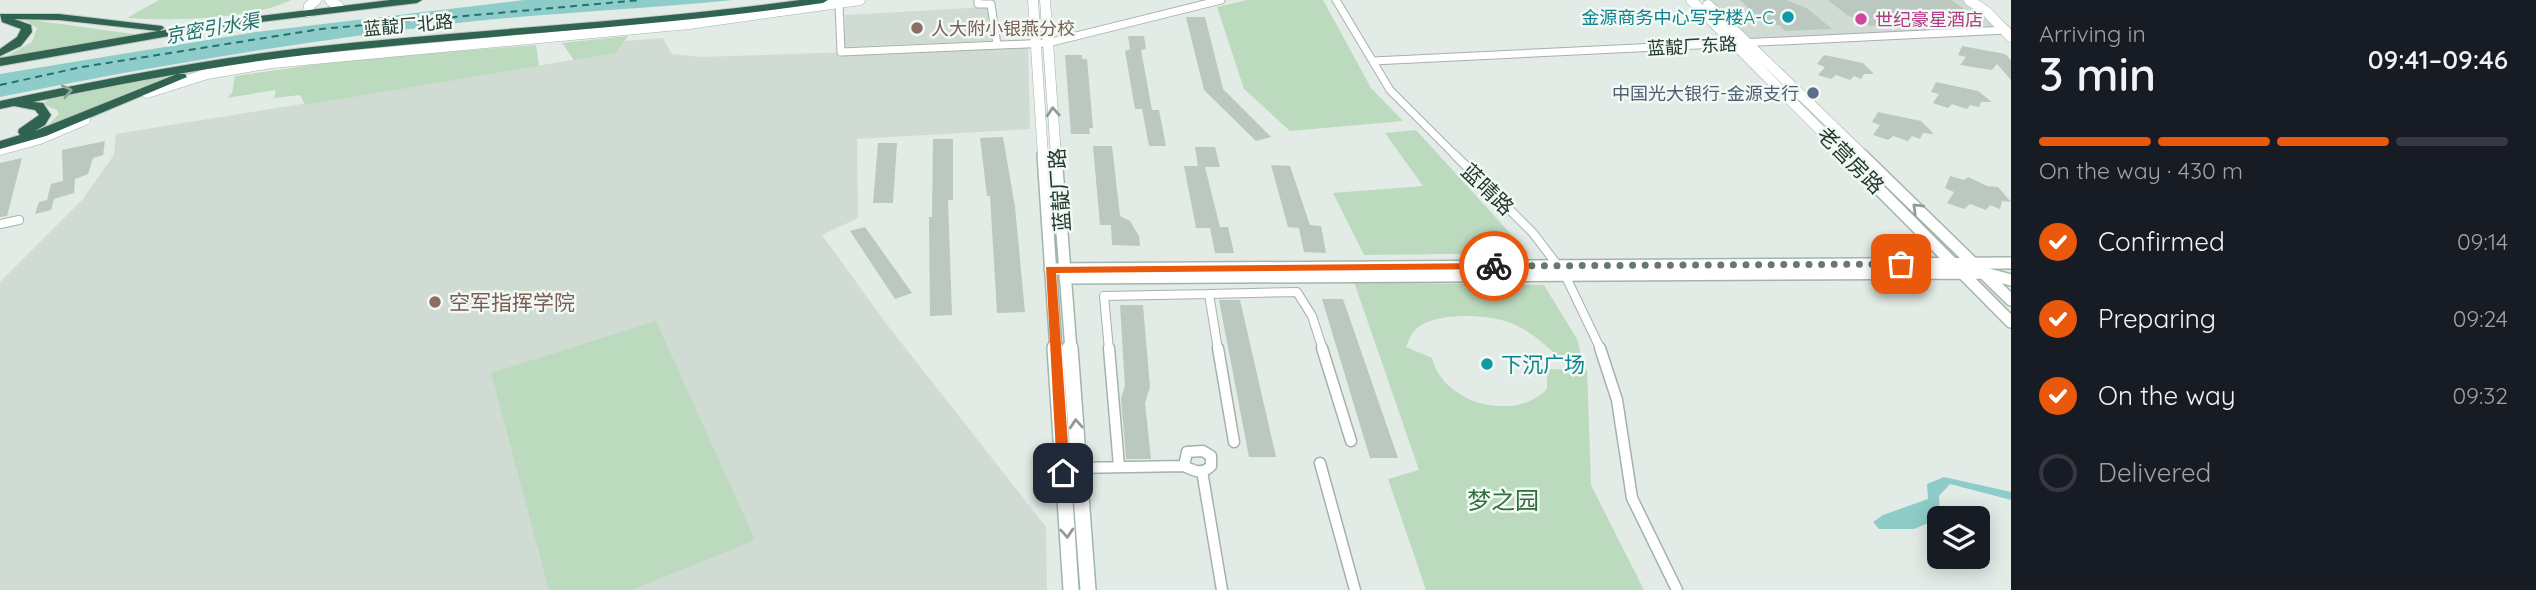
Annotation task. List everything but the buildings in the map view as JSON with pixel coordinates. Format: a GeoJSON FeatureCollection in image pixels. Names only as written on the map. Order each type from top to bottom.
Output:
{"type":"FeatureCollection","features":[{"type":"Feature","properties":{"kind":"highway","name":"蓝靛厂北路"},"geometry":{"type":"LineString","coordinates":[[0,62],[220,24],[308,12],[335,4],[417,0]]}},
{"type":"Feature","properties":{"kind":"highway","name":"蓝靛厂北路"},"geometry":{"type":"LineString","coordinates":[[0,106],[157,72],[304,51],[733,12],[823,0]]}},
{"type":"Feature","properties":{"kind":"highway"},"geometry":{"type":"LineString","coordinates":[[0,18],[48,14],[114,25],[159,28],[220,24]]}},
{"type":"Feature","properties":{"kind":"highway"},"geometry":{"type":"LineString","coordinates":[[0,18],[27,27],[26,33],[19,41],[0,53]]}},
{"type":"Feature","properties":{"kind":"highway"},"geometry":{"type":"LineString","coordinates":[[418,42],[521,39]]}},
{"type":"Feature","properties":{"kind":"highway"},"geometry":{"type":"LineString","coordinates":[[1,144],[20,140],[163,82],[304,51]]}},
{"type":"Feature","properties":{"kind":"highway"},"geometry":{"type":"LineString","coordinates":[[0,106],[32,105],[44,110],[45,115],[30,130],[1,144]]}},
{"type":"Feature","properties":{"kind":"street"},"geometry":{"type":"LineString","coordinates":[[308,12],[309,6],[316,0]]}},
{"type":"Feature","properties":{"kind":"street"},"geometry":{"type":"LineString","coordinates":[[1,144],[40,139],[156,90],[194,78],[315,60],[744,18],[860,0]]}},
{"type":"Feature","properties":{"kind":"street"},"geometry":{"type":"LineString","coordinates":[[978,0],[978,4],[991,4],[997,45]]}},
{"type":"Feature","properties":{"kind":"street","name":"蓝靛厂路"},"geometry":{"type":"LineString","coordinates":[[1033,0],[1035,44],[1079,466],[1088,590]]}},
{"type":"Feature","properties":{"kind":"street","name":"蓝靛厂路"},"geometry":{"type":"LineString","coordinates":[[1045,0],[1070,590]]}},
{"type":"Feature","properties":{"kind":"street"},"geometry":{"type":"LineString","coordinates":[[839,4],[841,52],[1048,43],[1221,0]]}},
{"type":"Feature","properties":{"kind":"street","name":"蓝晴路"},"geometry":{"type":"LineString","coordinates":[[1336,0],[1390,90],[1415,118],[1533,233],[1562,270],[1604,356],[1617,400],[1632,498],[1677,590]]}},
{"type":"Feature","properties":{"kind":"street","name":"老营房路"},"geometry":{"type":"LineString","coordinates":[[1691,0],[2011,322]]}},
{"type":"Feature","properties":{"kind":"street","name":"老营房路"},"geometry":{"type":"LineString","coordinates":[[1702,0],[2011,300]]}},
{"type":"Feature","properties":{"kind":"street"},"geometry":{"type":"LineString","coordinates":[[1969,0],[2009,32]]}},
{"type":"Feature","properties":{"kind":"street"},"geometry":{"type":"LineString","coordinates":[[1978,0],[2007,20],[2009,32]]}},
{"type":"Feature","properties":{"kind":"street","name":"蓝靛厂东路"},"geometry":{"type":"LineString","coordinates":[[1373,61],[2009,32]]}},
{"type":"Feature","properties":{"kind":"street"},"geometry":{"type":"LineString","coordinates":[[0,224],[19,220]]}},
{"type":"Feature","properties":{"kind":"street"},"geometry":{"type":"LineString","coordinates":[[1058,273],[1562,270],[2011,263]]}},
{"type":"Feature","properties":{"kind":"street"},"geometry":{"type":"LineString","coordinates":[[1562,270],[1984,273],[2011,280]]}},
{"type":"Feature","properties":{"kind":"street"},"geometry":{"type":"LineString","coordinates":[[1271,272],[1277,291]]}},
{"type":"Feature","properties":{"kind":"street"},"geometry":{"type":"LineString","coordinates":[[1119,466],[1104,296],[1297,292],[1312,316],[1351,441]]}},
{"type":"Feature","properties":{"kind":"street"},"geometry":{"type":"LineString","coordinates":[[1209,294],[1234,442]]}},
{"type":"Feature","properties":{"kind":"street"},"geometry":{"type":"LineString","coordinates":[[1063,473],[1079,466],[1184,466],[1202,471],[1211,466],[1211,456],[1203,451],[1187,452],[1184,466]]}},
{"type":"Feature","properties":{"kind":"street"},"geometry":{"type":"LineString","coordinates":[[1320,463],[1355,590]]}},
{"type":"Feature","properties":{"kind":"street"},"geometry":{"type":"LineString","coordinates":[[1202,471],[1222,590]]}},
{"type":"Feature","properties":{"kind":"shaded area"},"geometry":{"type":"Polygon","coordinates":[[[1702,0],[1969,0],[2005,30],[1749,43],[1702,0]]]}},
{"type":"Feature","properties":{"kind":"shaded area","name":"人大附小银燕分校"},"geometry":{"type":"Polygon","coordinates":[[[987,7],[991,41],[844,47],[845,15],[987,7]]]}},
{"type":"Feature","properties":{"kind":"shaded area","name":"空军指挥学院"},"geometry":{"type":"Polygon","coordinates":[[[663,38],[672,54],[701,57],[1028,46],[1030,129],[857,139],[858,218],[822,235],[885,322],[1046,527],[1047,590],[0,590],[0,282],[82,200],[114,155],[116,134],[616,53],[625,41],[663,38]]]}},
{"type":"Feature","properties":{"kind":"green space"},"geometry":{"type":"Polygon","coordinates":[[[159,0],[291,0],[255,12],[211,18],[127,18],[159,0]]]}},
{"type":"Feature","properties":{"kind":"green space"},"geometry":{"type":"Polygon","coordinates":[[[1247,0],[1323,0],[1371,88],[1403,121],[1290,131],[1244,89],[1217,7],[1247,0]]]}},
{"type":"Feature","properties":{"kind":"green space"},"geometry":{"type":"Polygon","coordinates":[[[24,19],[140,35],[0,60],[32,42],[37,28],[24,19]]]}},
{"type":"Feature","properties":{"kind":"green space"},"geometry":{"type":"Polygon","coordinates":[[[628,36],[616,53],[574,60],[562,43],[628,36]]]}},
{"type":"Feature","properties":{"kind":"green space"},"geometry":{"type":"Polygon","coordinates":[[[536,45],[539,66],[305,105],[300,95],[274,98],[276,90],[227,98],[232,93],[235,76],[348,60],[536,45]]]}},
{"type":"Feature","properties":{"kind":"green space"},"geometry":{"type":"Polygon","coordinates":[[[169,76],[47,126],[59,114],[57,110],[43,104],[53,95],[169,76]]]}},
{"type":"Feature","properties":{"kind":"green space"},"geometry":{"type":"Polygon","coordinates":[[[1416,130],[1528,253],[1364,255],[1333,193],[1423,186],[1385,133],[1416,130]]]}},
{"type":"Feature","properties":{"kind":"green space","name":"梦之园"},"geometry":{"type":"Polygon","coordinates":[[[1354,282],[1544,285],[1577,339],[1583,362],[1562,361],[1523,329],[1486,317],[1459,316],[1432,320],[1413,332],[1406,347],[1432,358],[1439,374],[1450,387],[1482,404],[1517,405],[1533,399],[1547,389],[1547,369],[1587,370],[1591,485],[1644,590],[1426,590],[1388,479],[1419,470],[1354,282]]]}},
{"type":"Feature","properties":{"kind":"green space"},"geometry":{"type":"Polygon","coordinates":[[[656,321],[755,540],[631,590],[549,590],[491,373],[656,321]]]}},
{"type":"Feature","properties":{"kind":"water"},"geometry":{"type":"Polygon","coordinates":[[[524,0],[733,0],[514,17],[386,32],[165,66],[0,97],[0,74],[256,32],[524,0]]]}},
{"type":"Feature","properties":{"kind":"water"},"geometry":{"type":"Polygon","coordinates":[[[1944,477],[2011,492],[2011,500],[1950,484],[1939,496],[1939,506],[1927,506],[1927,524],[1914,529],[1879,529],[1873,522],[1883,515],[1928,499],[1927,484],[1944,477]]]}},
{"type":"Feature","properties":{"kind":"ferry route"},"geometry":{"type":"LineString","coordinates":[[0,85],[82,67],[321,29],[641,0]]}},
{"type":"Feature","properties":{"kind":"way so far"},"geometry":{"type":"LineString","coordinates":[[1494,266],[1901,264]]}},
{"type":"Feature","properties":{"kind":"place","name":"金源商务中心写字楼A-C"},"geometry":{"type":"Point","coordinates":[1788,17]}},
{"type":"Feature","properties":{"kind":"place","name":"世纪豪星酒店"},"geometry":{"type":"Point","coordinates":[1861,19]}},
{"type":"Feature","properties":{"kind":"place","name":"人大附小银燕分校"},"geometry":{"type":"Point","coordinates":[917,28]}},
{"type":"Feature","properties":{"kind":"place","name":"中国光大银行-金源支行"},"geometry":{"type":"Point","coordinates":[1813,93]}},
{"type":"Feature","properties":{"kind":"place","name":"空军指挥学院"},"geometry":{"type":"Point","coordinates":[435,302]}},
{"type":"Feature","properties":{"kind":"place","name":"下沉广场"},"geometry":{"type":"Point","coordinates":[1487,364]}},
{"type":"Feature","properties":{"kind":"route"},"geometry":{"type":"LineString","coordinates":[[1063,473],[1050,269],[1494,266]]}},
{"type":"Feature","properties":{"kind":"water label","name":"京密引水渠"},"geometry":{"type":"Point","coordinates":[212,28]}}]}
